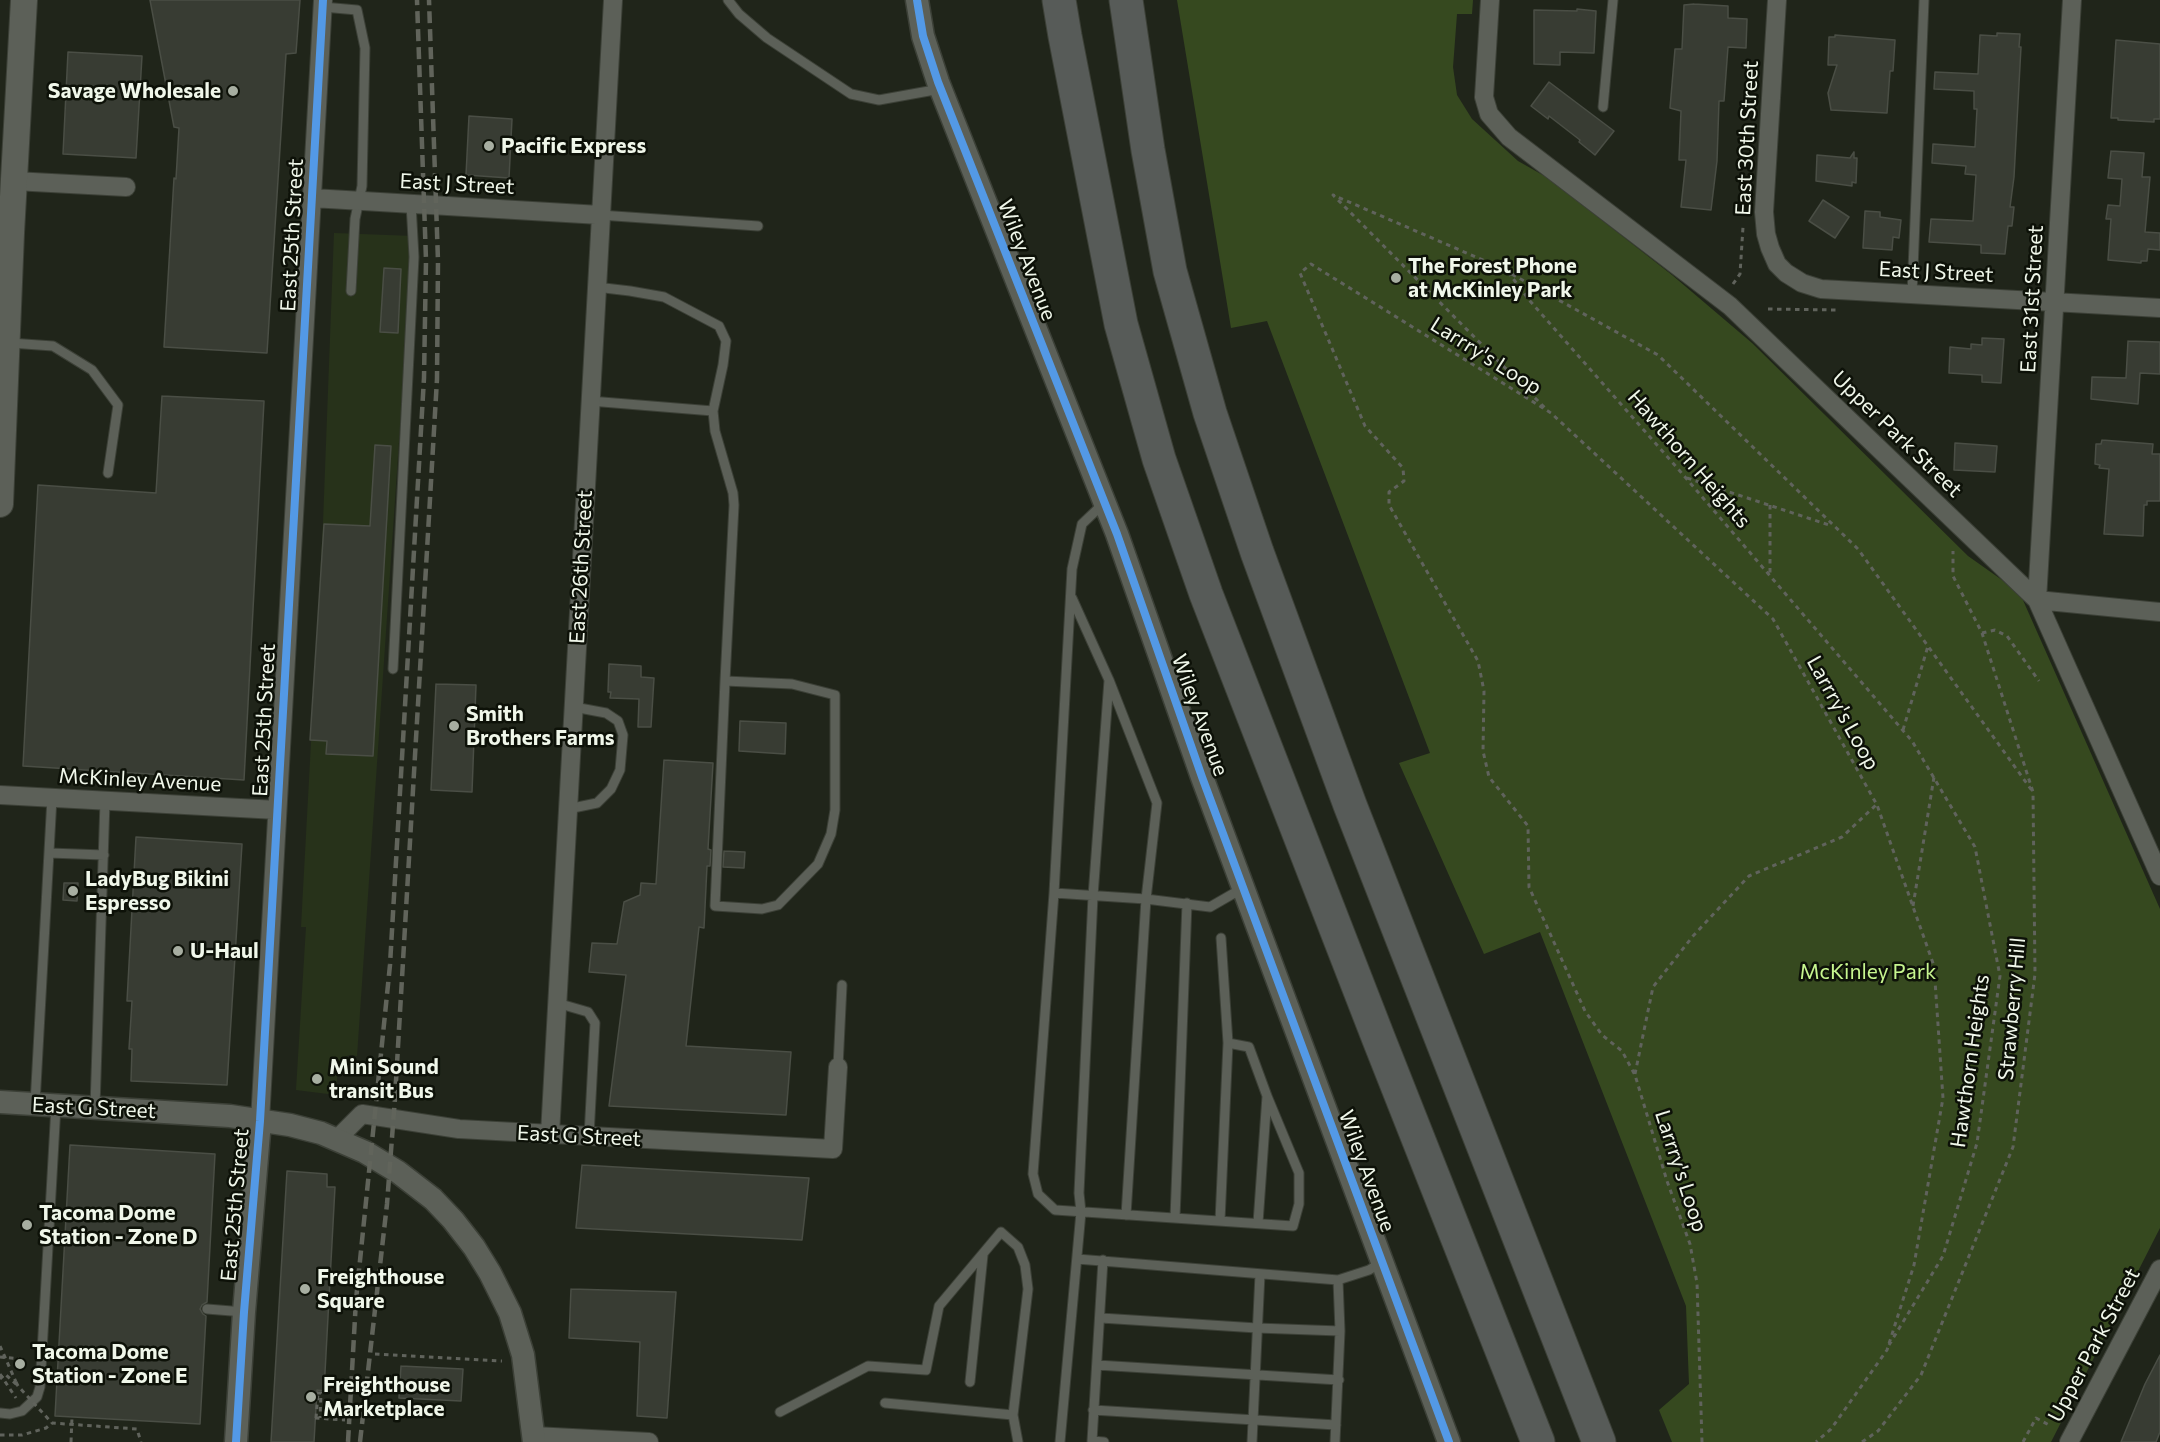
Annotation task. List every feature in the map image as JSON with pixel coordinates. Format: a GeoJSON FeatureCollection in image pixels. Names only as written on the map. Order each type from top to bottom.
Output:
{"type":"FeatureCollection","features":[{"type":"Feature","properties":{"kind":"highway"},"geometry":{"type":"LineString","coordinates":[[1059,0],[1121,324],[1159,459],[1215,616],[1538,1442]]}},
{"type":"Feature","properties":{"kind":"highway"},"geometry":{"type":"LineString","coordinates":[[1126,0],[1148,150],[1170,272],[1210,413],[1257,552],[1350,805],[1599,1442]]}},
{"type":"Feature","properties":{"kind":"highway"},"geometry":{"type":"LineString","coordinates":[[1350,805],[1620,1442]]}},
{"type":"Feature","properties":{"kind":"highway"},"geometry":{"type":"LineString","coordinates":[[1524,1442],[1525,1408]]}},
{"type":"Feature","properties":{"kind":"main road"},"geometry":{"type":"LineString","coordinates":[[0,504],[7,343],[5,233],[14,181],[24,0]]}},
{"type":"Feature","properties":{"kind":"street","name":"East 26th Street"},"geometry":{"type":"LineString","coordinates":[[550,1134],[613,0]]}},
{"type":"Feature","properties":{"kind":"street","name":"Wiley Avenue"},"geometry":{"type":"LineString","coordinates":[[917,0],[923,36],[940,89],[1104,503],[1243,888],[1449,1442]]}},
{"type":"Feature","properties":{"kind":"street","name":"Upper Park Street"},"geometry":{"type":"LineString","coordinates":[[1490,0],[1484,98],[1489,114],[1509,137],[1532,157],[1730,306],[2037,600],[2160,876]]}},
{"type":"Feature","properties":{"kind":"street","name":"East 30th Street"},"geometry":{"type":"LineString","coordinates":[[1777,0],[1764,212],[1770,248],[1777,264],[1786,273]]}},
{"type":"Feature","properties":{"kind":"street","name":"East 31st Street"},"geometry":{"type":"LineString","coordinates":[[2037,600],[2072,0]]}},
{"type":"Feature","properties":{"kind":"street","name":"East 25th Street"},"geometry":{"type":"LineString","coordinates":[[236,1442],[260,1120],[323,3]]}},
{"type":"Feature","properties":{"kind":"street"},"geometry":{"type":"LineString","coordinates":[[14,181],[126,187]]}},
{"type":"Feature","properties":{"kind":"street","name":"East J Street"},"geometry":{"type":"LineString","coordinates":[[312,198],[600,215]]}},
{"type":"Feature","properties":{"kind":"street","name":"East J Street"},"geometry":{"type":"LineString","coordinates":[[1786,273],[1802,283],[1821,289],[2160,308]]}},
{"type":"Feature","properties":{"kind":"street"},"geometry":{"type":"LineString","coordinates":[[2037,600],[2160,612]]}},
{"type":"Feature","properties":{"kind":"street","name":"McKinley Avenue"},"geometry":{"type":"LineString","coordinates":[[0,795],[277,810]]}},
{"type":"Feature","properties":{"kind":"street","name":"East G Street"},"geometry":{"type":"LineString","coordinates":[[336,1140],[362,1114],[459,1129],[833,1149],[838,1067]]}},
{"type":"Feature","properties":{"kind":"street","name":"East G Street"},"geometry":{"type":"LineString","coordinates":[[0,1102],[230,1116],[260,1120]]}},
{"type":"Feature","properties":{"kind":"street"},"geometry":{"type":"LineString","coordinates":[[260,1120],[321,1133],[365,1152],[398,1172],[433,1199],[474,1247],[510,1313],[523,1355],[534,1439],[649,1442]]}},
{"type":"Feature","properties":{"kind":"street","name":"Upper Park Street"},"geometry":{"type":"LineString","coordinates":[[2069,1442],[2160,1269]]}},
{"type":"Feature","properties":{"kind":"lane"},"geometry":{"type":"LineString","coordinates":[[728,0],[739,14],[767,38],[851,94],[879,100],[940,89]]}},
{"type":"Feature","properties":{"kind":"lane"},"geometry":{"type":"LineString","coordinates":[[1603,107],[1613,0]]}},
{"type":"Feature","properties":{"kind":"lane"},"geometry":{"type":"LineString","coordinates":[[1912,294],[1924,0]]}},
{"type":"Feature","properties":{"kind":"lane"},"geometry":{"type":"LineString","coordinates":[[323,3],[357,10],[364,48],[362,186],[353,235],[351,291]]}},
{"type":"Feature","properties":{"kind":"lane"},"geometry":{"type":"LineString","coordinates":[[393,669],[414,257],[411,204]]}},
{"type":"Feature","properties":{"kind":"lane"},"geometry":{"type":"LineString","coordinates":[[600,215],[758,226]]}},
{"type":"Feature","properties":{"kind":"lane"},"geometry":{"type":"LineString","coordinates":[[596,288],[664,297],[719,326],[726,341],[712,411],[715,431],[733,493],[715,906],[762,909],[778,905],[818,864],[831,834],[835,810],[835,695],[792,684],[725,681]]}},
{"type":"Feature","properties":{"kind":"lane"},"geometry":{"type":"LineString","coordinates":[[7,343],[52,346],[92,369],[118,405],[108,473]]}},
{"type":"Feature","properties":{"kind":"lane"},"geometry":{"type":"LineString","coordinates":[[590,401],[712,411]]}},
{"type":"Feature","properties":{"kind":"lane"},"geometry":{"type":"LineString","coordinates":[[1104,503],[1082,524],[1072,569],[1054,893],[1032,1174],[1038,1194],[1055,1210],[1293,1226],[1299,1204],[1299,1173],[1249,1047],[1228,1043]]}},
{"type":"Feature","properties":{"kind":"lane"},"geometry":{"type":"LineString","coordinates":[[1071,596],[1109,680],[1157,802],[1146,899],[1126,1215]]}},
{"type":"Feature","properties":{"kind":"lane"},"geometry":{"type":"LineString","coordinates":[[1060,1442],[1081,1212],[1079,1193],[1093,896],[1109,680]]}},
{"type":"Feature","properties":{"kind":"lane"},"geometry":{"type":"LineString","coordinates":[[568,809],[597,803],[610,789],[620,770],[623,735],[618,721],[606,712],[574,707]]}},
{"type":"Feature","properties":{"kind":"lane"},"geometry":{"type":"LineString","coordinates":[[0,1413],[10,1414],[22,1411],[37,1397],[40,1387],[49,853],[52,798]]}},
{"type":"Feature","properties":{"kind":"lane"},"geometry":{"type":"LineString","coordinates":[[94,1108],[105,801]]}},
{"type":"Feature","properties":{"kind":"lane"},"geometry":{"type":"LineString","coordinates":[[49,853],[104,855]]}},
{"type":"Feature","properties":{"kind":"lane"},"geometry":{"type":"LineString","coordinates":[[1054,893],[1146,899],[1210,907],[1243,888]]}},
{"type":"Feature","properties":{"kind":"lane"},"geometry":{"type":"LineString","coordinates":[[1175,1218],[1187,903]]}},
{"type":"Feature","properties":{"kind":"lane"},"geometry":{"type":"LineString","coordinates":[[1220,1221],[1228,1043],[1221,938]]}},
{"type":"Feature","properties":{"kind":"lane"},"geometry":{"type":"LineString","coordinates":[[838,1067],[842,985]]}},
{"type":"Feature","properties":{"kind":"lane"},"geometry":{"type":"LineString","coordinates":[[558,1003],[588,1012],[595,1023],[589,1136]]}},
{"type":"Feature","properties":{"kind":"lane"},"geometry":{"type":"LineString","coordinates":[[1258,1223],[1267,1096]]}},
{"type":"Feature","properties":{"kind":"lane"},"geometry":{"type":"LineString","coordinates":[[780,1412],[868,1366],[926,1370],[939,1306],[1001,1232],[1018,1247],[1025,1265],[1028,1289],[1013,1415],[1018,1442]]}},
{"type":"Feature","properties":{"kind":"lane"},"geometry":{"type":"LineString","coordinates":[[970,1382],[983,1255]]}},
{"type":"Feature","properties":{"kind":"lane"},"geometry":{"type":"LineString","coordinates":[[1077,1259],[1338,1280],[1369,1270],[1382,1262]]}},
{"type":"Feature","properties":{"kind":"lane"},"geometry":{"type":"LineString","coordinates":[[1102,1260],[1101,1318],[1092,1441],[1104,1442]]}},
{"type":"Feature","properties":{"kind":"lane"},"geometry":{"type":"LineString","coordinates":[[1252,1442],[1260,1274]]}},
{"type":"Feature","properties":{"kind":"lane"},"geometry":{"type":"LineString","coordinates":[[1335,1442],[1340,1331],[1338,1280]]}},
{"type":"Feature","properties":{"kind":"lane"},"geometry":{"type":"LineString","coordinates":[[207,1309],[244,1312]]}},
{"type":"Feature","properties":{"kind":"lane"},"geometry":{"type":"LineString","coordinates":[[1101,1318],[1340,1331]]}},
{"type":"Feature","properties":{"kind":"lane"},"geometry":{"type":"LineString","coordinates":[[1097,1365],[1339,1380]]}},
{"type":"Feature","properties":{"kind":"lane"},"geometry":{"type":"LineString","coordinates":[[885,1402],[1013,1415]]}},
{"type":"Feature","properties":{"kind":"lane"},"geometry":{"type":"LineString","coordinates":[[1094,1410],[1336,1425]]}},
{"type":"Feature","properties":{"kind":"path"},"geometry":{"type":"LineString","coordinates":[[1551,413],[1333,195],[1508,272],[1658,354],[1858,549],[2033,792]]}},
{"type":"Feature","properties":{"kind":"path"},"geometry":{"type":"LineString","coordinates":[[1733,284],[1740,274],[1743,227]]}},
{"type":"Feature","properties":{"kind":"path"},"geometry":{"type":"LineString","coordinates":[[1768,309],[1836,310]]}},
{"type":"Feature","properties":{"kind":"path"},"geometry":{"type":"LineString","coordinates":[[1686,478],[1835,527]]}},
{"type":"Feature","properties":{"kind":"path"},"geometry":{"type":"LineString","coordinates":[[1770,506],[1770,576]]}},
{"type":"Feature","properties":{"kind":"path"},"geometry":{"type":"LineString","coordinates":[[1982,633],[1995,630],[2007,636],[2039,681]]}},
{"type":"Feature","properties":{"kind":"path"},"geometry":{"type":"LineString","coordinates":[[1903,730],[1928,646]]}},
{"type":"Feature","properties":{"kind":"path"},"geometry":{"type":"LineString","coordinates":[[1913,908],[1934,777]]}},
{"type":"Feature","properties":{"kind":"path"},"geometry":{"type":"LineString","coordinates":[[1635,1075],[1653,987],[1693,936],[1749,876],[1842,837],[1877,805]]}},
{"type":"Feature","properties":{"kind":"path"},"geometry":{"type":"LineString","coordinates":[[0,1346],[17,1384]]}},
{"type":"Feature","properties":{"kind":"path"},"geometry":{"type":"LineString","coordinates":[[375,1354],[502,1361]]}},
{"type":"Feature","properties":{"kind":"path"},"geometry":{"type":"LineString","coordinates":[[0,1357],[23,1359]]}},
{"type":"Feature","properties":{"kind":"path"},"geometry":{"type":"LineString","coordinates":[[18,1399],[0,1377],[5,1374],[17,1384],[52,1423]]}},
{"type":"Feature","properties":{"kind":"path"},"geometry":{"type":"LineString","coordinates":[[318,1393],[321,1393],[317,1418],[345,1420]]}},
{"type":"Feature","properties":{"kind":"path"},"geometry":{"type":"LineString","coordinates":[[71,1442],[72,1417]]}},
{"type":"Feature","properties":{"kind":"path"},"geometry":{"type":"LineString","coordinates":[[2023,1442],[2036,1418],[2049,1425]]}},
{"type":"Feature","properties":{"kind":"path"},"geometry":{"type":"LineString","coordinates":[[0,1435],[22,1435],[46,1428],[52,1423],[137,1429],[141,1442]]}},
{"type":"Feature","properties":{"kind":"path"},"geometry":{"type":"LineString","coordinates":[[8,1442],[9,1435]]}},
{"type":"Feature","properties":{"kind":"shaded area"},"geometry":{"type":"Polygon","coordinates":[[[334,233],[413,236],[357,1056],[344,1057],[338,1067],[336,1095],[296,1090],[306,927],[301,927],[323,523],[334,233]]]}},
{"type":"Feature","properties":{"kind":"green space","name":"McKinley Park"},"geometry":{"type":"Polygon","coordinates":[[[1177,0],[1473,0],[1472,14],[1457,14],[1453,67],[1457,95],[1472,119],[1518,161],[1548,178],[1672,275],[1752,343],[1968,556],[2002,580],[2022,598],[2160,909],[2160,1228],[2051,1442],[1672,1442],[1659,1410],[1689,1384],[1686,1306],[1540,932],[1484,954],[1399,763],[1430,753],[1267,321],[1231,328],[1177,0]]]}},
{"type":"Feature","properties":{"kind":"building"},"geometry":{"type":"Polygon","coordinates":[[[150,0],[300,0],[296,53],[286,54],[267,353],[164,347],[179,128],[174,127],[150,0]]]}},
{"type":"Feature","properties":{"kind":"building"},"geometry":{"type":"Polygon","coordinates":[[[1684,5],[1728,6],[1728,18],[1747,19],[1746,48],[1728,47],[1724,101],[1719,101],[1717,161],[1711,210],[1681,207],[1686,160],[1679,160],[1681,111],[1670,108],[1675,49],[1682,49],[1684,5]]]}},
{"type":"Feature","properties":{"kind":"building"},"geometry":{"type":"Polygon","coordinates":[[[1577,9],[1596,11],[1594,53],[1560,52],[1560,65],[1534,64],[1534,10],[1577,11],[1577,9]]]}},
{"type":"Feature","properties":{"kind":"building"},"geometry":{"type":"Polygon","coordinates":[[[1997,33],[2020,34],[2019,47],[2021,47],[2014,177],[2010,207],[2014,207],[2012,226],[2008,226],[2005,254],[1981,253],[1981,245],[1929,242],[1931,219],[1973,221],[1976,175],[1965,174],[1966,166],[1932,163],[1933,144],[1975,147],[1977,109],[1974,109],[1974,91],[1934,89],[1935,72],[1978,74],[1980,35],[1997,36],[1997,33]]]}},
{"type":"Feature","properties":{"kind":"building"},"geometry":{"type":"Polygon","coordinates":[[[1835,35],[1895,40],[1887,113],[1831,110],[1828,93],[1837,65],[1828,65],[1829,37],[1835,37],[1835,35]]]}},
{"type":"Feature","properties":{"kind":"building"},"geometry":{"type":"Polygon","coordinates":[[[2116,40],[2160,44],[2160,119],[2154,119],[2154,122],[2111,118],[2116,40]]]}},
{"type":"Feature","properties":{"kind":"building"},"geometry":{"type":"Polygon","coordinates":[[[68,52],[142,56],[136,158],[63,154],[68,52]]]}},
{"type":"Feature","properties":{"kind":"building"},"geometry":{"type":"Polygon","coordinates":[[[1549,82],[1614,131],[1595,155],[1549,116],[1548,119],[1531,106],[1549,82]]]}},
{"type":"Feature","properties":{"kind":"building","name":"Pacific Express"},"geometry":{"type":"Polygon","coordinates":[[[469,116],[512,119],[509,178],[466,175],[469,116]]]}},
{"type":"Feature","properties":{"kind":"building"},"geometry":{"type":"Polygon","coordinates":[[[2111,151],[2144,153],[2142,177],[2150,177],[2145,232],[2160,233],[2160,250],[2148,249],[2147,261],[2141,261],[2141,263],[2108,260],[2111,219],[2106,219],[2108,205],[2120,206],[2122,179],[2108,178],[2111,151]]]}},
{"type":"Feature","properties":{"kind":"building"},"geometry":{"type":"Polygon","coordinates":[[[1854,152],[1854,158],[1857,158],[1856,183],[1852,182],[1852,186],[1816,181],[1817,155],[1850,158],[1854,152]]]}},
{"type":"Feature","properties":{"kind":"building"},"geometry":{"type":"Polygon","coordinates":[[[1823,200],[1849,217],[1835,238],[1809,221],[1823,200]]]}},
{"type":"Feature","properties":{"kind":"building"},"geometry":{"type":"Polygon","coordinates":[[[1865,211],[1880,212],[1880,217],[1901,220],[1899,238],[1893,237],[1892,250],[1863,248],[1865,211]]]}},
{"type":"Feature","properties":{"kind":"building"},"geometry":{"type":"Polygon","coordinates":[[[384,268],[401,269],[398,333],[380,332],[384,268]]]}},
{"type":"Feature","properties":{"kind":"building"},"geometry":{"type":"Polygon","coordinates":[[[1982,338],[2004,339],[2001,383],[1982,382],[1982,375],[1949,373],[1950,347],[1971,349],[1971,344],[1982,345],[1982,338]]]}},
{"type":"Feature","properties":{"kind":"building"},"geometry":{"type":"Polygon","coordinates":[[[2128,341],[2160,342],[2160,374],[2140,373],[2138,404],[2091,399],[2092,377],[2126,378],[2128,341]]]}},
{"type":"Feature","properties":{"kind":"building"},"geometry":{"type":"Polygon","coordinates":[[[162,396],[264,401],[244,780],[23,766],[38,485],[156,493],[162,396]]]}},
{"type":"Feature","properties":{"kind":"building"},"geometry":{"type":"Polygon","coordinates":[[[2102,440],[2153,444],[2152,454],[2160,454],[2160,501],[2147,501],[2147,505],[2144,505],[2143,536],[2104,534],[2109,469],[2099,468],[2100,465],[2095,464],[2096,444],[2101,444],[2102,440]]]}},
{"type":"Feature","properties":{"kind":"building"},"geometry":{"type":"Polygon","coordinates":[[[1955,443],[1997,446],[1995,472],[1954,470],[1955,443]]]}},
{"type":"Feature","properties":{"kind":"building"},"geometry":{"type":"Polygon","coordinates":[[[375,445],[391,446],[373,756],[326,754],[327,741],[310,740],[324,524],[370,526],[375,445]]]}},
{"type":"Feature","properties":{"kind":"building"},"geometry":{"type":"Polygon","coordinates":[[[609,664],[641,666],[641,677],[654,678],[651,727],[638,727],[639,699],[610,698],[611,692],[608,692],[609,664]]]}},
{"type":"Feature","properties":{"kind":"building","name":"Smith Brothers Farms"},"geometry":{"type":"Polygon","coordinates":[[[436,684],[476,685],[472,792],[431,790],[436,684]]]}},
{"type":"Feature","properties":{"kind":"building"},"geometry":{"type":"Polygon","coordinates":[[[740,721],[786,723],[785,754],[739,751],[740,721]]]}},
{"type":"Feature","properties":{"kind":"building"},"geometry":{"type":"Polygon","coordinates":[[[664,760],[713,763],[708,849],[711,850],[710,866],[707,866],[704,928],[699,927],[686,1046],[791,1052],[786,1115],[609,1106],[626,975],[589,972],[592,943],[617,944],[624,902],[640,895],[641,883],[656,884],[664,760]]]}},
{"type":"Feature","properties":{"kind":"building"},"geometry":{"type":"Polygon","coordinates":[[[136,837],[242,844],[227,1085],[131,1081],[132,1049],[129,1049],[132,1001],[127,1001],[136,837]]]}},
{"type":"Feature","properties":{"kind":"building"},"geometry":{"type":"Polygon","coordinates":[[[724,851],[745,852],[744,868],[723,867],[724,851]]]}},
{"type":"Feature","properties":{"kind":"building"},"geometry":{"type":"Polygon","coordinates":[[[64,883],[78,883],[77,901],[63,900],[64,883]]]}},
{"type":"Feature","properties":{"kind":"building"},"geometry":{"type":"Polygon","coordinates":[[[70,1145],[215,1154],[207,1302],[200,1309],[206,1316],[200,1424],[55,1416],[70,1145]]]}},
{"type":"Feature","properties":{"kind":"building"},"geometry":{"type":"Polygon","coordinates":[[[582,1165],[809,1178],[802,1240],[576,1228],[582,1165]]]}},
{"type":"Feature","properties":{"kind":"building","name":"Freighthouse Square"},"geometry":{"type":"Polygon","coordinates":[[[287,1171],[327,1174],[327,1187],[335,1187],[324,1391],[317,1390],[314,1442],[271,1442],[287,1171]]]}},
{"type":"Feature","properties":{"kind":"building"},"geometry":{"type":"Polygon","coordinates":[[[571,1289],[676,1292],[667,1418],[637,1416],[640,1342],[569,1338],[571,1289]]]}},
{"type":"Feature","properties":{"kind":"building"},"geometry":{"type":"Polygon","coordinates":[[[2160,1355],[2160,1432],[2156,1442],[2121,1442],[2145,1384],[2160,1355]]]}},
{"type":"Feature","properties":{"kind":"building"},"geometry":{"type":"Polygon","coordinates":[[[401,1366],[463,1369],[461,1401],[399,1398],[401,1366]]]}},
{"type":"Feature","properties":{"kind":"railway"},"geometry":{"type":"LineString","coordinates":[[348,1442],[356,1300],[390,965],[424,378],[426,260],[417,0]]}},
{"type":"Feature","properties":{"kind":"railway"},"geometry":{"type":"LineString","coordinates":[[360,1442],[387,1204],[395,1098],[437,379],[438,261],[429,0]]}},
{"type":"Feature","properties":{"kind":"cycle path"},"geometry":{"type":"LineString","coordinates":[[236,1442],[260,1121],[323,0]]}},
{"type":"Feature","properties":{"kind":"cycle path"},"geometry":{"type":"LineString","coordinates":[[917,0],[923,36],[938,82],[1117,534],[1202,777],[1449,1442]]}},
{"type":"Feature","properties":{"kind":"place","name":"Savage Wholesale"},"geometry":{"type":"Point","coordinates":[233,91]}},
{"type":"Feature","properties":{"kind":"place","name":"Pacific Express"},"geometry":{"type":"Point","coordinates":[489,146]}},
{"type":"Feature","properties":{"kind":"place","name":"The Forest Phone at McKinley Park"},"geometry":{"type":"Point","coordinates":[1396,278]}},
{"type":"Feature","properties":{"kind":"place","name":"Smith Brothers Farms"},"geometry":{"type":"Point","coordinates":[454,726]}},
{"type":"Feature","properties":{"kind":"place","name":"LadyBug Bikini Espresso"},"geometry":{"type":"Point","coordinates":[73,891]}},
{"type":"Feature","properties":{"kind":"place","name":"U-Haul"},"geometry":{"type":"Point","coordinates":[178,951]}},
{"type":"Feature","properties":{"kind":"place","name":"Mini Sound transit Bus"},"geometry":{"type":"Point","coordinates":[317,1079]}},
{"type":"Feature","properties":{"kind":"place","name":"Tacoma Dome Station - Zone D"},"geometry":{"type":"Point","coordinates":[27,1225]}},
{"type":"Feature","properties":{"kind":"place","name":"Freighthouse Square"},"geometry":{"type":"Point","coordinates":[305,1289]}},
{"type":"Feature","properties":{"kind":"place","name":"Tacoma Dome Station - Zone E"},"geometry":{"type":"Point","coordinates":[20,1364]}},
{"type":"Feature","properties":{"kind":"place","name":"Freighthouse Marketplace"},"geometry":{"type":"Point","coordinates":[311,1397]}}]}
